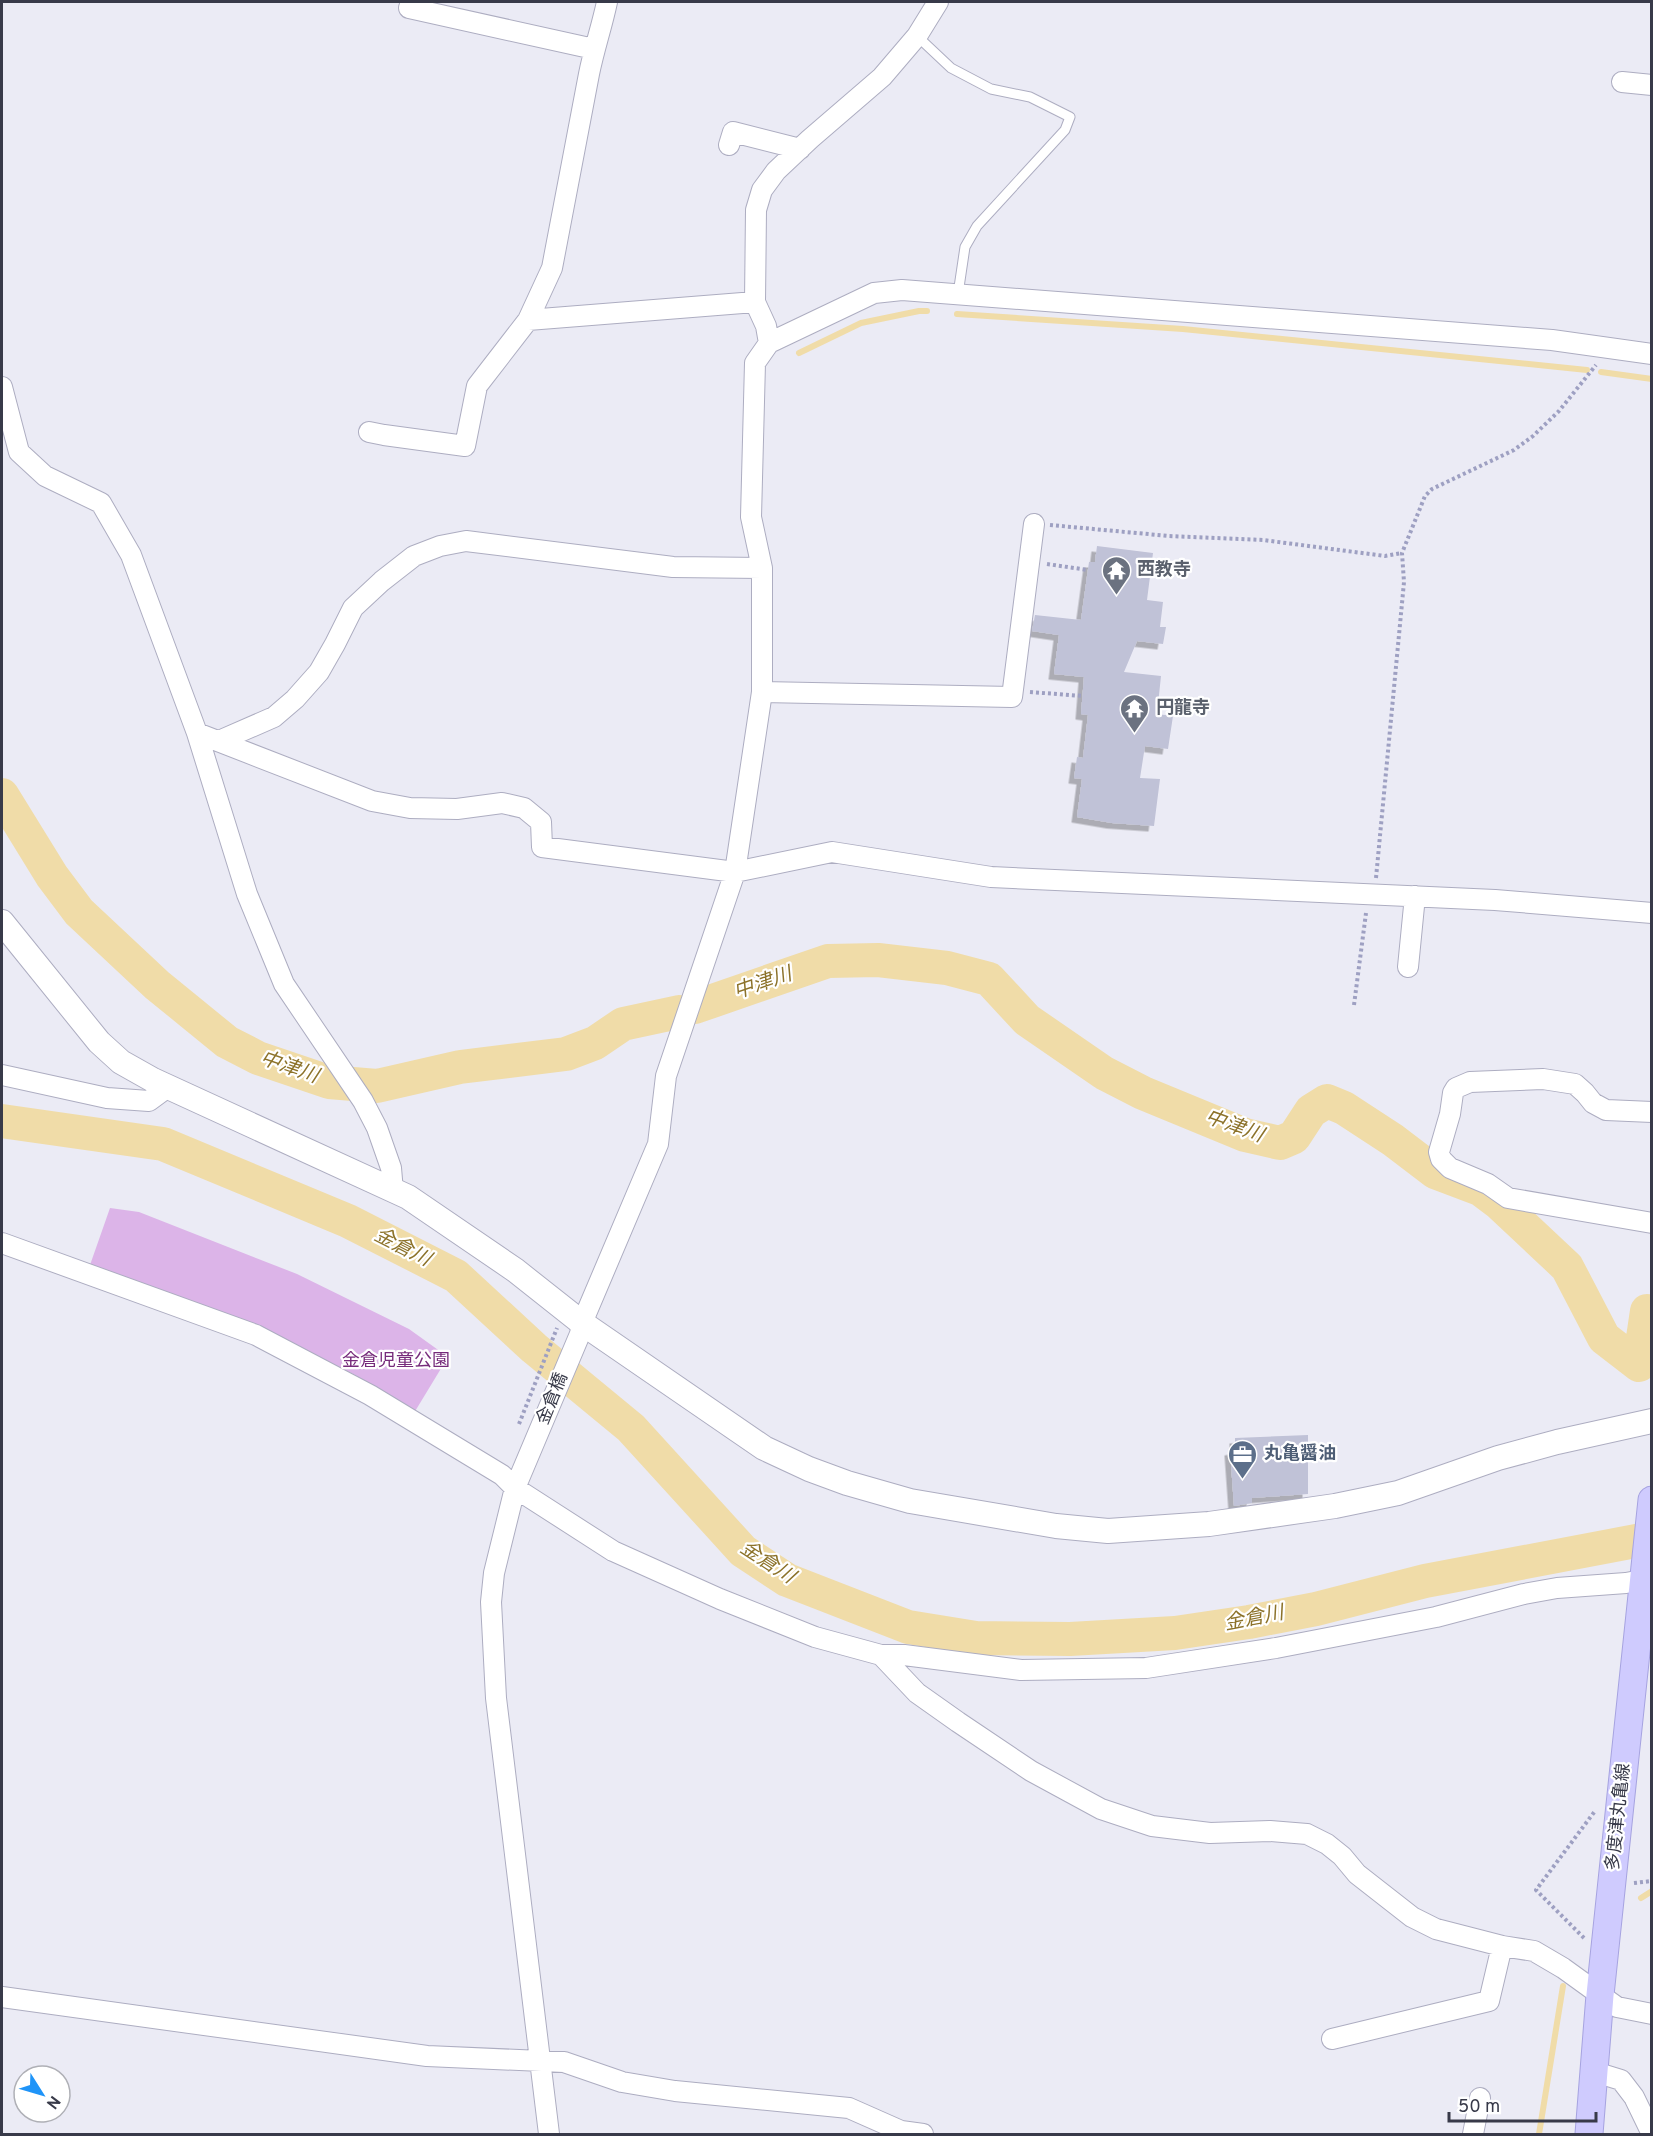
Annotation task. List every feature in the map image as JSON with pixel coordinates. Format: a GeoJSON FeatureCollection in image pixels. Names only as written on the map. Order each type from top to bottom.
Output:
{"type":"FeatureCollection","features":[{"type":"Feature","properties":{"kind":"main road","name":"多度津丸亀線"},"geometry":{"type":"LineString","coordinates":[[1589,2134],[1600,1995],[1647,1579],[1652,1500]]}},
{"type":"Feature","properties":{"kind":"street"},"geometry":{"type":"LineString","coordinates":[[369,432],[465,446],[477,386],[528,320],[552,268],[594,50],[602,31],[607,2]]}},
{"type":"Feature","properties":{"kind":"street"},"geometry":{"type":"LineString","coordinates":[[938,2],[917,36],[882,76],[776,171],[762,190],[756,210],[755,302],[766,327],[769,343],[874,293],[902,290],[1552,340],[1652,354]]}},
{"type":"Feature","properties":{"kind":"street"},"geometry":{"type":"LineString","coordinates":[[409,8],[594,50]]}},
{"type":"Feature","properties":{"kind":"street"},"geometry":{"type":"LineString","coordinates":[[1622,82],[1652,85]]}},
{"type":"Feature","properties":{"kind":"street"},"geometry":{"type":"LineString","coordinates":[[729,145],[733,132],[800,149]]}},
{"type":"Feature","properties":{"kind":"street"},"geometry":{"type":"LineString","coordinates":[[528,320],[755,302]]}},
{"type":"Feature","properties":{"kind":"street","name":"金倉橋"},"geometry":{"type":"LineString","coordinates":[[549,2134],[496,1698],[491,1602],[494,1573],[515,1488],[529,1458],[572,1330],[658,1144],[666,1076],[735,872],[762,692],[762,568],[751,517],[755,363],[769,343]]}},
{"type":"Feature","properties":{"kind":"street"},"geometry":{"type":"LineString","coordinates":[[2,387],[19,452],[45,476],[101,503],[131,555],[197,733],[247,894],[284,984],[363,1101],[377,1128],[391,1168],[393,1191]]}},
{"type":"Feature","properties":{"kind":"street"},"geometry":{"type":"LineString","coordinates":[[762,692],[1012,697],[1034,524]]}},
{"type":"Feature","properties":{"kind":"street"},"geometry":{"type":"LineString","coordinates":[[219,741],[274,717],[295,699],[319,672],[353,608],[382,580],[414,556],[440,546],[466,541],[673,567],[762,568]]}},
{"type":"Feature","properties":{"kind":"street"},"geometry":{"type":"LineString","coordinates":[[197,733],[372,801],[410,808],[457,809],[502,803],[524,808],[541,822],[542,847],[735,872],[832,852],[991,877],[1495,900],[1652,914]]}},
{"type":"Feature","properties":{"kind":"street"},"geometry":{"type":"LineString","coordinates":[[1408,967],[1415,896]]}},
{"type":"Feature","properties":{"kind":"street"},"geometry":{"type":"LineString","coordinates":[[2,922],[99,1042],[121,1062],[168,1087],[408,1197],[515,1270],[572,1330],[764,1448],[809,1469],[847,1483],[909,1501],[1056,1526],[1108,1531],[1209,1524],[1335,1506],[1398,1493],[1498,1458],[1652,1421]]}},
{"type":"Feature","properties":{"kind":"street"},"geometry":{"type":"LineString","coordinates":[[2,1075],[107,1098],[149,1101],[168,1087]]}},
{"type":"Feature","properties":{"kind":"street"},"geometry":{"type":"LineString","coordinates":[[1652,1112],[1606,1110],[1593,1103],[1575,1084],[1564,1082],[1543,1079],[1470,1082],[1456,1088],[1453,1094],[1439,1152],[1441,1159],[1450,1168],[1488,1184],[1508,1198],[1652,1223]]}},
{"type":"Feature","properties":{"kind":"street"},"geometry":{"type":"LineString","coordinates":[[2,1243],[256,1335],[370,1395],[502,1475],[515,1488],[614,1551],[720,1599],[815,1637],[881,1655],[904,1655],[1021,1670],[1146,1668],[1276,1648],[1436,1617],[1524,1594],[1557,1588],[1647,1579]]}},
{"type":"Feature","properties":{"kind":"street"},"geometry":{"type":"LineString","coordinates":[[881,1655],[916,1692],[958,1722],[1031,1771],[1101,1809],[1152,1826],[1210,1833],[1270,1831],[1308,1834],[1327,1844],[1342,1856],[1357,1874],[1412,1917],[1436,1929],[1534,1952],[1563,1968],[1617,2007],[1652,2014]]}},
{"type":"Feature","properties":{"kind":"street"},"geometry":{"type":"LineString","coordinates":[[1332,2039],[1489,2001],[1502,1946]]}},
{"type":"Feature","properties":{"kind":"street"},"geometry":{"type":"LineString","coordinates":[[2,1997],[427,2056],[564,2062],[622,2082],[849,2108],[901,2131],[923,2134]]}},
{"type":"Feature","properties":{"kind":"street"},"geometry":{"type":"LineString","coordinates":[[1595,2072],[1621,2080],[1634,2097],[1652,2134]]}},
{"type":"Feature","properties":{"kind":"street"},"geometry":{"type":"LineString","coordinates":[[1473,2134],[1480,2098]]}},
{"type":"Feature","properties":{"kind":"lane"},"geometry":{"type":"LineString","coordinates":[[917,36],[951,68],[991,90],[1030,97],[1070,117],[1065,130],[977,226],[966,247],[958,294]]}},
{"type":"Feature","properties":{"kind":"path"},"geometry":{"type":"LineString","coordinates":[[1354,1005],[1368,900],[1376,885],[1403,590],[1402,553],[1425,496],[1432,489],[1514,450],[1533,436],[1559,411],[1596,368],[1599,347]]}},
{"type":"Feature","properties":{"kind":"path"},"geometry":{"type":"LineString","coordinates":[[1034,524],[1169,536],[1263,540],[1385,556],[1402,553]]}},
{"type":"Feature","properties":{"kind":"path"},"geometry":{"type":"LineString","coordinates":[[1030,561],[1088,570]]}},
{"type":"Feature","properties":{"kind":"path"},"geometry":{"type":"LineString","coordinates":[[1013,691],[1083,696]]}},
{"type":"Feature","properties":{"kind":"path"},"geometry":{"type":"LineString","coordinates":[[516,1432],[572,1330]]}},
{"type":"Feature","properties":{"kind":"path"},"geometry":{"type":"LineString","coordinates":[[1588,1941],[1536,1890],[1597,1808]]}},
{"type":"Feature","properties":{"kind":"green space","name":"金倉児童公園"},"geometry":{"type":"Polygon","coordinates":[[[110,1208],[139,1212],[297,1274],[409,1329],[448,1357],[414,1413],[355,1375],[283,1339],[90,1265],[110,1208]]]}},
{"type":"Feature","properties":{"kind":"building"},"geometry":{"type":"Polygon","coordinates":[[[1097,546],[1153,553],[1147,600],[1163,602],[1160,627],[1166,627],[1163,644],[1137,641],[1124,672],[1161,676],[1157,714],[1173,716],[1168,749],[1145,746],[1140,778],[1160,779],[1154,826],[1112,823],[1077,817],[1082,779],[1074,778],[1077,757],[1083,758],[1088,715],[1081,714],[1084,677],[1054,674],[1059,635],[1032,631],[1035,615],[1081,620],[1089,562],[1095,562],[1097,546]]]}},
{"type":"Feature","properties":{"kind":"building"},"geometry":{"type":"Polygon","coordinates":[[[1308,1435],[1308,1494],[1252,1498],[1252,1503],[1234,1506],[1230,1450],[1235,1449],[1235,1438],[1308,1435]]]}},
{"type":"Feature","properties":{"kind":"waterway"},"geometry":{"type":"LineString","coordinates":[[799,353],[861,323],[927,311]]}},
{"type":"Feature","properties":{"kind":"waterway"},"geometry":{"type":"LineString","coordinates":[[957,314],[1183,329],[1587,370]]}},
{"type":"Feature","properties":{"kind":"waterway"},"geometry":{"type":"LineString","coordinates":[[1601,372],[1652,379]]}},
{"type":"Feature","properties":{"kind":"waterway","name":"中津川"},"geometry":{"type":"LineString","coordinates":[[2,795],[52,876],[79,912],[157,985],[227,1042],[258,1058],[329,1082],[377,1086],[460,1067],[566,1054],[595,1043],[623,1024],[679,1012]]}},
{"type":"Feature","properties":{"kind":"waterway","name":"中津川"},"geometry":{"type":"LineString","coordinates":[[695,1007],[828,961],[878,960],[947,968],[989,979],[1027,1020],[1104,1073],[1143,1093],[1245,1135],[1280,1143],[1294,1137],[1311,1111],[1327,1101],[1344,1108],[1393,1140],[1435,1172],[1480,1189],[1500,1204],[1567,1267],[1604,1338],[1639,1365],[1647,1311],[1652,1312]]}},
{"type":"Feature","properties":{"kind":"waterway","name":"金倉川"},"geometry":{"type":"LineString","coordinates":[[2,1121],[163,1144],[348,1221],[456,1276],[534,1348],[631,1428],[743,1551],[787,1580],[908,1627],[976,1638],[1070,1639],[1175,1633],[1316,1609],[1425,1581],[1652,1538]]}},
{"type":"Feature","properties":{"kind":"waterway"},"geometry":{"type":"LineString","coordinates":[[1641,1898],[1652,1891]]}},
{"type":"Feature","properties":{"kind":"waterway"},"geometry":{"type":"LineString","coordinates":[[1539,2134],[1563,1986]]}},
{"type":"Feature","properties":{"kind":"place","name":"西教寺"},"geometry":{"type":"Point","coordinates":[1116,596]}},
{"type":"Feature","properties":{"kind":"place","name":"円龍寺"},"geometry":{"type":"Point","coordinates":[1135,734]}},
{"type":"Feature","properties":{"kind":"place","name":"丸亀醤油"},"geometry":{"type":"Point","coordinates":[1243,1480]}}]}
